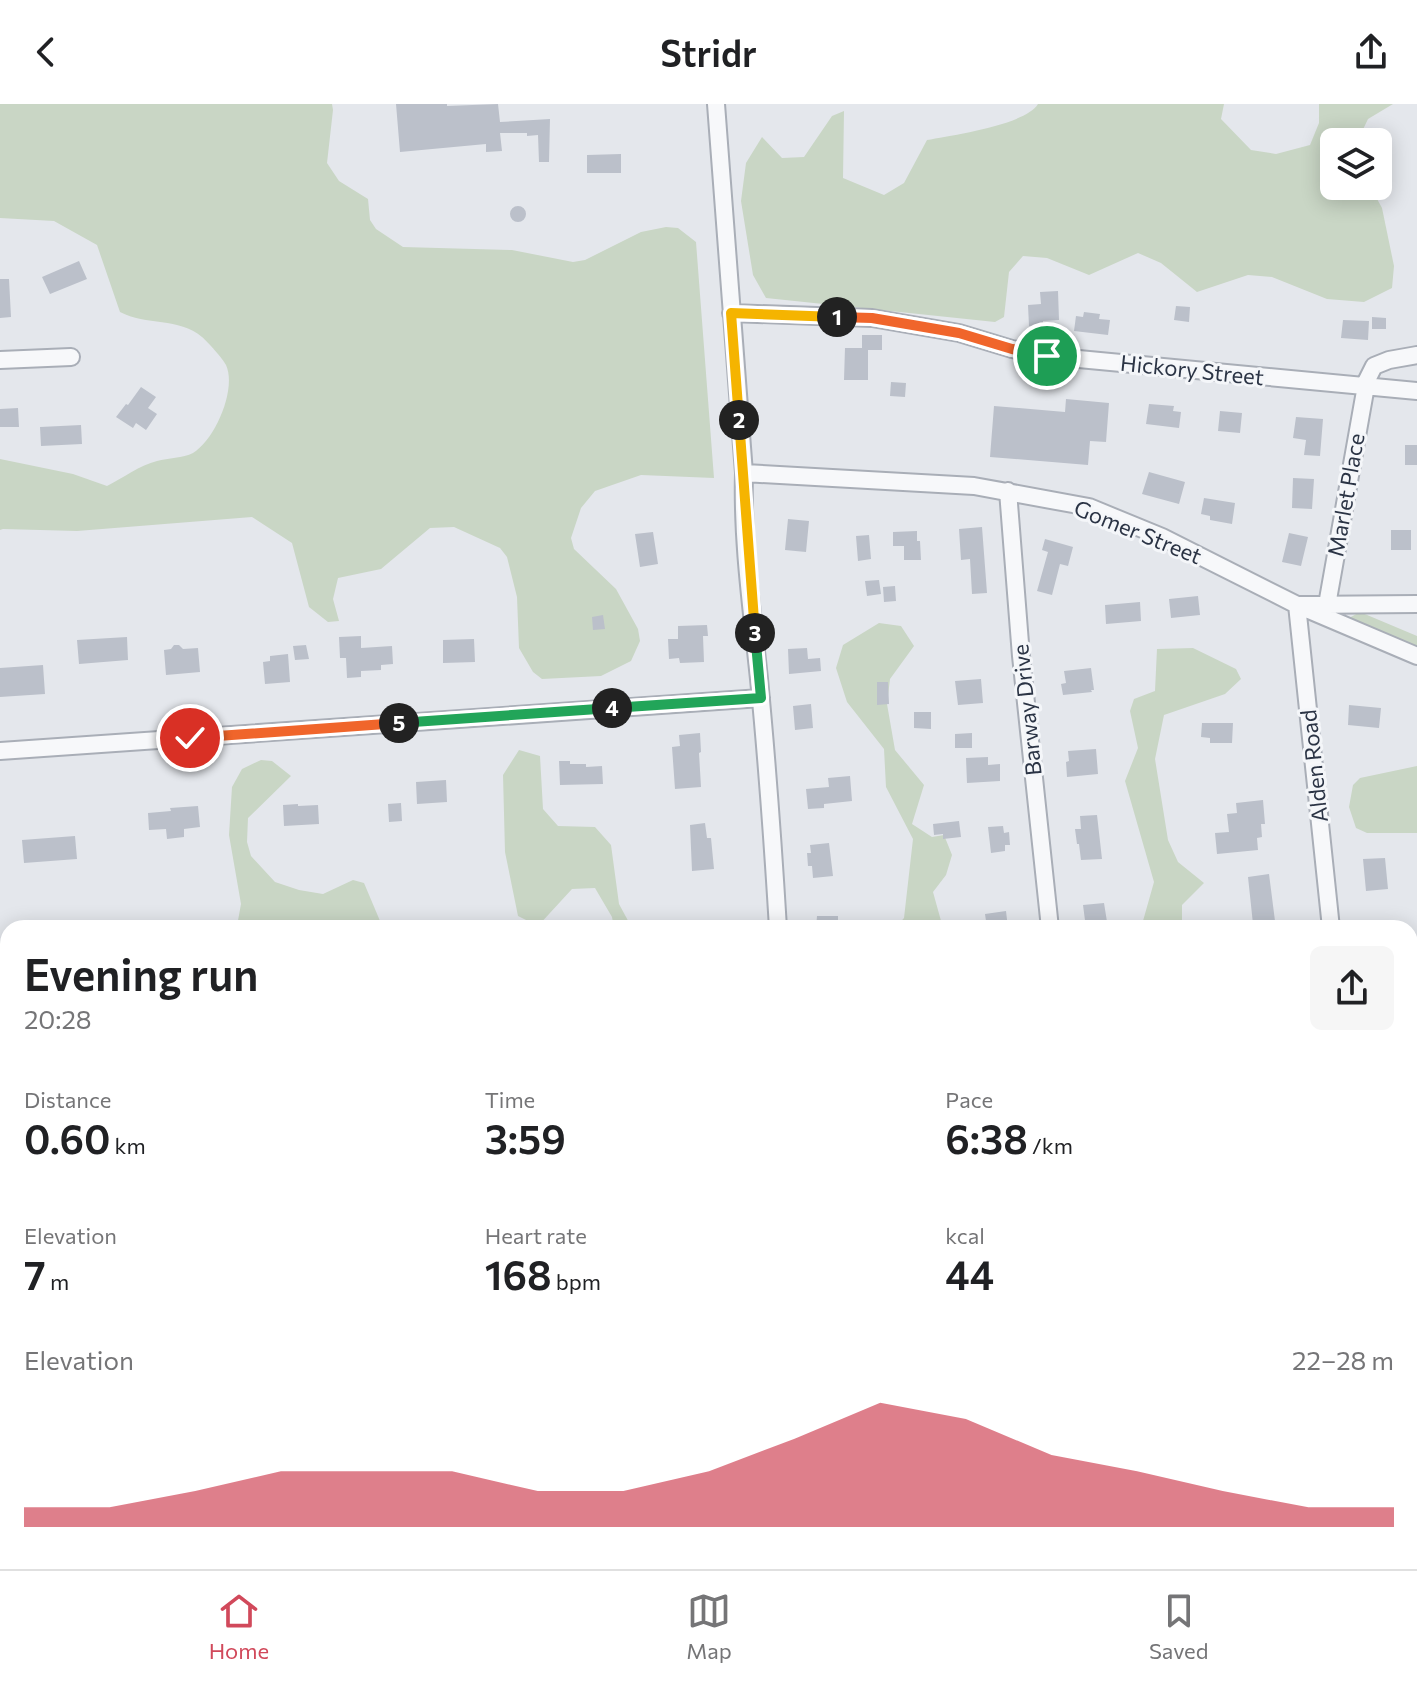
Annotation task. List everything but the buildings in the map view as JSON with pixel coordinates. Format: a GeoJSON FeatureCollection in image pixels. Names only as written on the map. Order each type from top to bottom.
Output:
{"type":"FeatureCollection","features":[{"type":"Feature","properties":{"kind":"street"},"geometry":{"type":"LineString","coordinates":[[716,104],[777,920]]}},
{"type":"Feature","properties":{"kind":"street","name":"Hickory Street"},"geometry":{"type":"LineString","coordinates":[[731,313],[872,318],[959,333],[1047,356],[1417,391]]}},
{"type":"Feature","properties":{"kind":"street"},"geometry":{"type":"LineString","coordinates":[[1366,386],[1374,366],[1417,355]]}},
{"type":"Feature","properties":{"kind":"street"},"geometry":{"type":"LineString","coordinates":[[0,360],[71,357]]}},
{"type":"Feature","properties":{"kind":"street","name":"Marlet Place"},"geometry":{"type":"LineString","coordinates":[[1327,605],[1366,386]]}},
{"type":"Feature","properties":{"kind":"street","name":"Gomer Street"},"geometry":{"type":"LineString","coordinates":[[744,473],[974,486],[1089,507],[1162,537],[1297,605],[1417,656]]}},
{"type":"Feature","properties":{"kind":"street","name":"Barway Drive"},"geometry":{"type":"LineString","coordinates":[[1008,491],[1021,656],[1049,920]]}},
{"type":"Feature","properties":{"kind":"street"},"geometry":{"type":"LineString","coordinates":[[1297,605],[1417,604]]}},
{"type":"Feature","properties":{"kind":"street","name":"Alden Road"},"geometry":{"type":"LineString","coordinates":[[1297,605],[1330,920]]}},
{"type":"Feature","properties":{"kind":"street"},"geometry":{"type":"LineString","coordinates":[[0,751],[761,698]]}},
{"type":"Feature","properties":{"kind":"green space"},"geometry":{"type":"Polygon","coordinates":[[[0,104],[332,104],[327,163],[339,181],[368,199],[370,220],[376,229],[403,247],[512,250],[573,262],[585,260],[641,232],[666,227],[678,228],[696,242],[714,478],[641,475],[595,491],[581,508],[571,538],[574,549],[616,589],[638,629],[640,641],[631,661],[601,676],[542,679],[533,672],[519,648],[517,597],[507,557],[500,548],[454,527],[430,528],[381,569],[338,578],[333,599],[339,621],[328,622],[309,607],[292,543],[252,517],[77,531],[0,530],[0,459],[73,474],[107,486],[144,465],[189,455],[201,446],[222,413],[229,375],[219,355],[193,331],[120,312],[97,245],[54,221],[0,218],[0,104]]]}},
{"type":"Feature","properties":{"kind":"green space"},"geometry":{"type":"Polygon","coordinates":[[[1038,104],[1224,104],[1221,119],[1251,150],[1276,154],[1310,145],[1319,123],[1319,104],[1393,104],[1368,119],[1364,128],[1320,128],[1320,200],[1378,200],[1394,266],[1392,288],[1364,302],[1327,299],[1272,277],[1248,275],[1197,292],[1161,263],[1138,253],[1089,275],[1047,258],[1023,256],[1009,272],[1004,317],[995,322],[766,298],[753,275],[741,201],[746,163],[762,137],[782,158],[804,157],[832,116],[844,111],[843,178],[884,195],[904,183],[927,140],[1004,123],[1031,111],[1038,104]]]}},
{"type":"Feature","properties":{"kind":"green space"},"geometry":{"type":"Polygon","coordinates":[[[1360,612],[1417,636],[1417,647],[1349,618],[1360,612]]]}},
{"type":"Feature","properties":{"kind":"green space"},"geometry":{"type":"Polygon","coordinates":[[[879,623],[901,626],[914,646],[890,679],[887,704],[895,750],[924,785],[912,824],[932,837],[944,835],[952,855],[946,875],[933,892],[941,920],[902,920],[913,839],[886,787],[884,749],[847,702],[836,668],[843,645],[879,623]]]}},
{"type":"Feature","properties":{"kind":"green space"},"geometry":{"type":"Polygon","coordinates":[[[1193,648],[1236,669],[1241,679],[1225,694],[1164,715],[1155,759],[1168,840],[1178,862],[1204,883],[1182,905],[1182,920],[1143,920],[1154,882],[1125,781],[1138,748],[1130,711],[1134,699],[1155,691],[1157,649],[1193,648]]]}},
{"type":"Feature","properties":{"kind":"green space"},"geometry":{"type":"Polygon","coordinates":[[[519,750],[540,756],[543,809],[558,826],[595,827],[611,845],[619,904],[628,920],[613,920],[595,888],[572,889],[544,920],[526,920],[518,916],[505,852],[503,775],[519,750]]]}},
{"type":"Feature","properties":{"kind":"green space"},"geometry":{"type":"Polygon","coordinates":[[[261,760],[272,761],[291,776],[248,818],[247,842],[251,856],[275,882],[299,890],[323,894],[353,880],[364,883],[380,920],[238,920],[241,904],[229,835],[232,787],[242,769],[261,760]]]}},
{"type":"Feature","properties":{"kind":"green space"},"geometry":{"type":"Polygon","coordinates":[[[1417,766],[1417,833],[1367,833],[1356,828],[1349,807],[1353,785],[1360,778],[1417,766]]]}},
{"type":"Feature","properties":{"kind":"route"},"geometry":{"type":"LineString","coordinates":[[190,738],[761,698],[731,313],[872,318],[959,333],[1047,356]]}}]}
